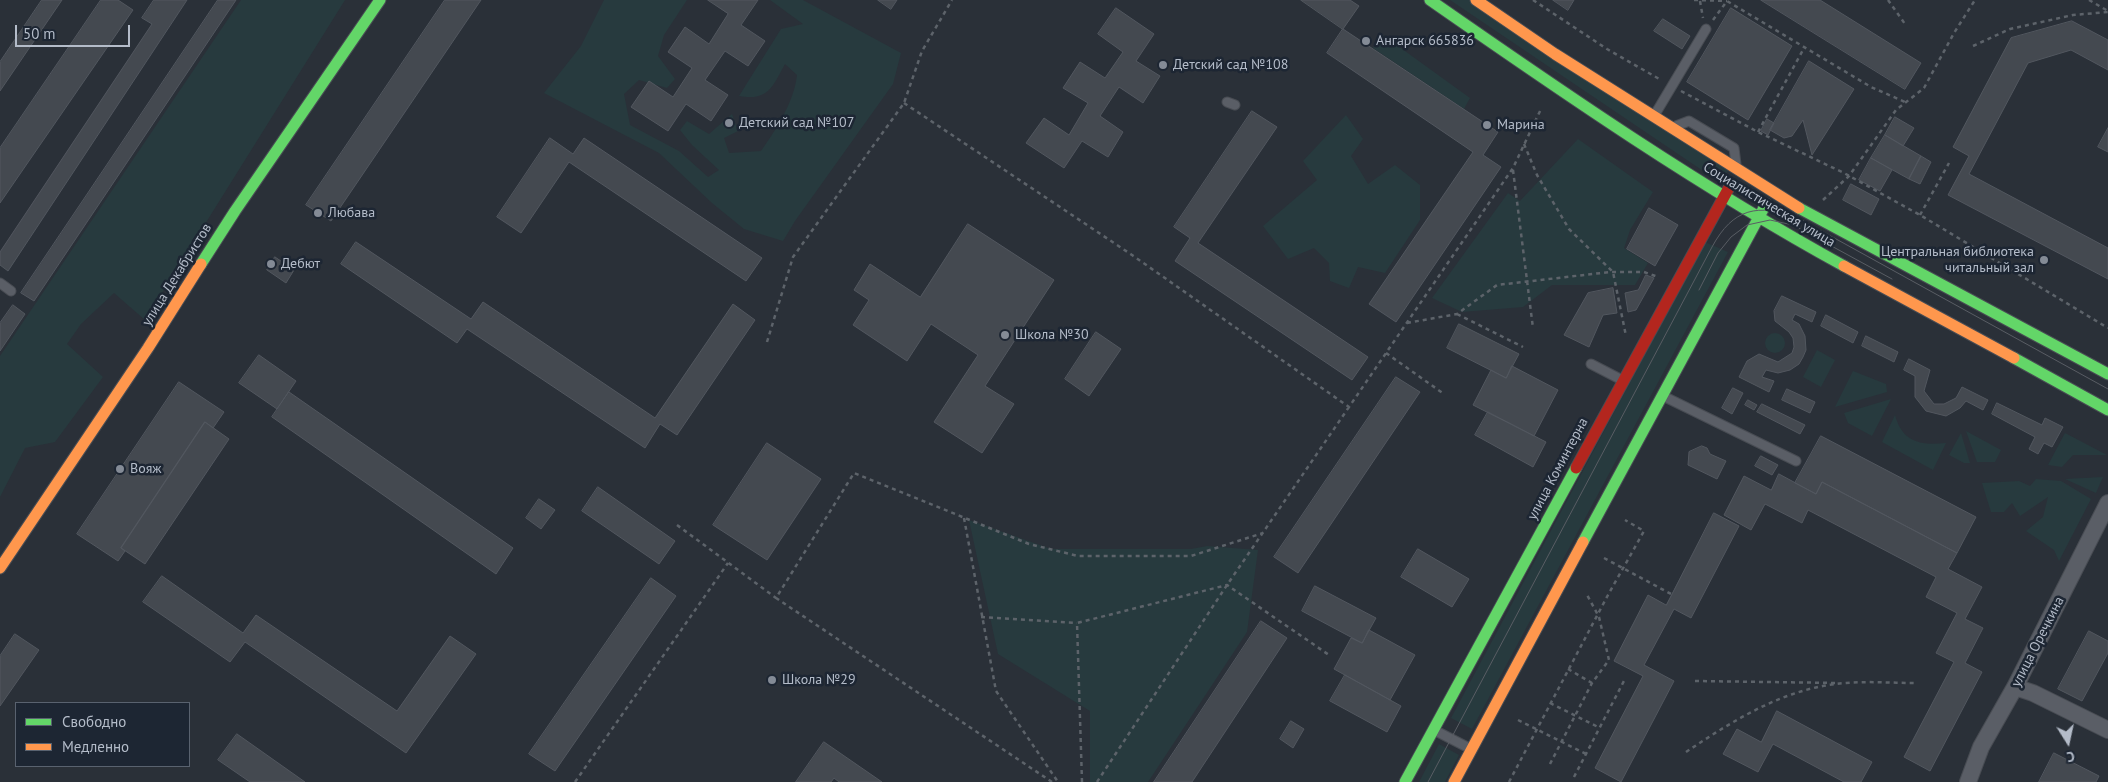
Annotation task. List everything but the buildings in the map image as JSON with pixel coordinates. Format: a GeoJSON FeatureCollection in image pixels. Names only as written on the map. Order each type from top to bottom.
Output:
{"type":"FeatureCollection","features":[{"type":"Feature","properties":{"kind":"street","name":"улица Декабристов"},"geometry":{"type":"LineString","coordinates":[[0,568],[148,348],[235,211],[380,0]]}},
{"type":"Feature","properties":{"kind":"street","name":"Социалистическая улица"},"geometry":{"type":"LineString","coordinates":[[1430,0],[1574,100],[1758,218],[2108,410]]}},
{"type":"Feature","properties":{"kind":"street","name":"Социалистическая улица"},"geometry":{"type":"LineString","coordinates":[[1476,0],[1554,54],[1811,215],[2108,374]]}},
{"type":"Feature","properties":{"kind":"street","name":"улица Коминтерна"},"geometry":{"type":"LineString","coordinates":[[1405,782],[1622,380],[1738,170]]}},
{"type":"Feature","properties":{"kind":"street"},"geometry":{"type":"LineString","coordinates":[[1454,782],[1773,192]]}},
{"type":"Feature","properties":{"kind":"street","name":"улица Оречкина"},"geometry":{"type":"LineString","coordinates":[[1968,782],[1981,747],[2015,687],[2108,503]]}},
{"type":"Feature","properties":{"kind":"street"},"geometry":{"type":"LineString","coordinates":[[2015,687],[2033,693],[2108,730]]}},
{"type":"Feature","properties":{"kind":"lane"},"geometry":{"type":"LineString","coordinates":[[1654,116],[1706,29]]}},
{"type":"Feature","properties":{"kind":"lane"},"geometry":{"type":"LineString","coordinates":[[1670,127],[1689,121],[1734,148],[1738,170]]}},
{"type":"Feature","properties":{"kind":"lane"},"geometry":{"type":"LineString","coordinates":[[0,283],[11,291]]}},
{"type":"Feature","properties":{"kind":"lane"},"geometry":{"type":"LineString","coordinates":[[1591,364],[1622,380]]}},
{"type":"Feature","properties":{"kind":"lane"},"geometry":{"type":"LineString","coordinates":[[1662,396],[1796,461]]}},
{"type":"Feature","properties":{"kind":"lane"},"geometry":{"type":"LineString","coordinates":[[1434,729],[1472,749]]}},
{"type":"Feature","properties":{"kind":"path"},"geometry":{"type":"LineString","coordinates":[[767,342],[793,258],[904,103],[922,51],[952,0]]}},
{"type":"Feature","properties":{"kind":"path"},"geometry":{"type":"LineString","coordinates":[[1533,0],[1607,49],[1758,132],[1849,176],[1920,215],[2108,328]]}},
{"type":"Feature","properties":{"kind":"path"},"geometry":{"type":"LineString","coordinates":[[1694,0],[1727,1],[1871,87],[1905,102]]}},
{"type":"Feature","properties":{"kind":"path"},"geometry":{"type":"LineString","coordinates":[[1700,0],[1706,29]]}},
{"type":"Feature","properties":{"kind":"path"},"geometry":{"type":"LineString","coordinates":[[1888,0],[1905,24]]}},
{"type":"Feature","properties":{"kind":"path"},"geometry":{"type":"LineString","coordinates":[[1817,206],[1849,176],[1896,110],[1924,88],[1954,33],[1975,0]]}},
{"type":"Feature","properties":{"kind":"path"},"geometry":{"type":"LineString","coordinates":[[2089,0],[2108,12]]}},
{"type":"Feature","properties":{"kind":"path"},"geometry":{"type":"LineString","coordinates":[[1706,29],[1727,1]]}},
{"type":"Feature","properties":{"kind":"path"},"geometry":{"type":"LineString","coordinates":[[1973,46],[2010,29],[2073,15],[2108,12]]}},
{"type":"Feature","properties":{"kind":"path"},"geometry":{"type":"LineString","coordinates":[[1758,132],[1804,48]]}},
{"type":"Feature","properties":{"kind":"path"},"geometry":{"type":"LineString","coordinates":[[904,103],[1132,255],[1349,407]]}},
{"type":"Feature","properties":{"kind":"path"},"geometry":{"type":"LineString","coordinates":[[1097,782],[1227,585],[1513,168],[1541,109]]}},
{"type":"Feature","properties":{"kind":"path"},"geometry":{"type":"LineString","coordinates":[[1524,144],[1537,175],[1569,229],[1614,272],[1626,336]]}},
{"type":"Feature","properties":{"kind":"path"},"geometry":{"type":"LineString","coordinates":[[1920,215],[1949,163]]}},
{"type":"Feature","properties":{"kind":"path"},"geometry":{"type":"LineString","coordinates":[[1513,168],[1533,328]]}},
{"type":"Feature","properties":{"kind":"path"},"geometry":{"type":"LineString","coordinates":[[1407,323],[1457,314],[1497,285],[1527,280],[1614,272],[1644,272],[1658,277]]}},
{"type":"Feature","properties":{"kind":"path"},"geometry":{"type":"LineString","coordinates":[[1457,314],[1523,347]]}},
{"type":"Feature","properties":{"kind":"path"},"geometry":{"type":"LineString","coordinates":[[1386,353],[1444,394]]}},
{"type":"Feature","properties":{"kind":"path"},"geometry":{"type":"LineString","coordinates":[[776,598],[854,473],[1029,544],[1078,556],[1191,556],[1263,533]]}},
{"type":"Feature","properties":{"kind":"path"},"geometry":{"type":"LineString","coordinates":[[964,518],[980,617],[996,692],[1058,782]]}},
{"type":"Feature","properties":{"kind":"path"},"geometry":{"type":"LineString","coordinates":[[1509,782],[1597,614],[1644,531],[1625,520]]}},
{"type":"Feature","properties":{"kind":"path"},"geometry":{"type":"LineString","coordinates":[[677,525],[776,598],[1052,782]]}},
{"type":"Feature","properties":{"kind":"path"},"geometry":{"type":"LineString","coordinates":[[1604,558],[1671,594]]}},
{"type":"Feature","properties":{"kind":"path"},"geometry":{"type":"LineString","coordinates":[[575,782],[728,563]]}},
{"type":"Feature","properties":{"kind":"path"},"geometry":{"type":"LineString","coordinates":[[980,617],[1077,623],[1227,585],[1329,655]]}},
{"type":"Feature","properties":{"kind":"path"},"geometry":{"type":"LineString","coordinates":[[1550,764],[1592,683],[1609,660],[1597,614],[1586,593]]}},
{"type":"Feature","properties":{"kind":"path"},"geometry":{"type":"LineString","coordinates":[[1077,623],[1082,782]]}},
{"type":"Feature","properties":{"kind":"path"},"geometry":{"type":"LineString","coordinates":[[1568,669],[1592,683]]}},
{"type":"Feature","properties":{"kind":"path"},"geometry":{"type":"LineString","coordinates":[[1574,777],[1625,679]]}},
{"type":"Feature","properties":{"kind":"path"},"geometry":{"type":"LineString","coordinates":[[1695,681],[1915,683]]}},
{"type":"Feature","properties":{"kind":"path"},"geometry":{"type":"LineString","coordinates":[[1686,752],[1739,717],[1792,694],[1844,683]]}},
{"type":"Feature","properties":{"kind":"path"},"geometry":{"type":"LineString","coordinates":[[1550,703],[1600,728]]}},
{"type":"Feature","properties":{"kind":"path"},"geometry":{"type":"LineString","coordinates":[[1518,720],[1586,754]]}},
{"type":"Feature","properties":{"kind":"green space"},"geometry":{"type":"Polygon","coordinates":[[[241,0],[345,0],[145,320],[114,293],[81,324],[67,344],[103,377],[55,442],[25,448],[0,497],[0,356],[241,0]]]}},
{"type":"Feature","properties":{"kind":"green space","name":"Детский сад №107"},"geometry":{"type":"Polygon","coordinates":[[[604,0],[687,0],[664,35],[658,56],[675,79],[667,88],[639,80],[624,94],[630,125],[679,151],[708,177],[719,170],[692,145],[680,130],[687,121],[709,134],[732,114],[738,131],[724,138],[729,153],[761,151],[778,125],[792,95],[797,75],[785,64],[768,91],[757,96],[739,96],[781,29],[803,24],[770,0],[803,0],[901,53],[893,84],[795,221],[783,241],[744,229],[712,203],[659,153],[544,93],[581,46],[604,0]]]}},
{"type":"Feature","properties":{"kind":"green space"},"geometry":{"type":"Polygon","coordinates":[[[1450,0],[1469,0],[1729,169],[1721,183],[1450,0]]]}},
{"type":"Feature","properties":{"kind":"green space"},"geometry":{"type":"Polygon","coordinates":[[[1380,33],[1470,98],[1464,109],[1373,48],[1380,33]]]}},
{"type":"Feature","properties":{"kind":"green space"},"geometry":{"type":"Polygon","coordinates":[[[1346,115],[1363,139],[1351,156],[1368,184],[1395,165],[1420,185],[1420,220],[1385,273],[1358,267],[1349,288],[1330,281],[1329,263],[1314,248],[1288,259],[1263,226],[1317,180],[1303,161],[1346,115]]]}},
{"type":"Feature","properties":{"kind":"green space"},"geometry":{"type":"Polygon","coordinates":[[[1578,139],[1653,192],[1630,230],[1624,248],[1648,263],[1635,285],[1552,285],[1523,307],[1462,312],[1432,298],[1508,193],[1520,201],[1578,139]]]}},
{"type":"Feature","properties":{"kind":"green space"},"geometry":{"type":"Polygon","coordinates":[[[1705,242],[1728,252],[1472,729],[1451,718],[1705,242]]]}},
{"type":"Feature","properties":{"kind":"green space"},"geometry":{"type":"Polygon","coordinates":[[[1775,333],[1782,336],[1785,343],[1782,350],[1775,353],[1768,350],[1765,343],[1768,336],[1775,333]]]}},
{"type":"Feature","properties":{"kind":"green space"},"geometry":{"type":"Polygon","coordinates":[[[1817,350],[1835,360],[1821,387],[1803,377],[1817,350]]]}},
{"type":"Feature","properties":{"kind":"green space"},"geometry":{"type":"Polygon","coordinates":[[[1853,371],[1886,384],[1887,392],[1835,407],[1853,371]]]}},
{"type":"Feature","properties":{"kind":"green space"},"geometry":{"type":"Polygon","coordinates":[[[1891,399],[1872,436],[1848,423],[1844,413],[1891,399]]]}},
{"type":"Feature","properties":{"kind":"green space"},"geometry":{"type":"Polygon","coordinates":[[[1895,415],[1902,431],[1908,437],[1921,443],[1946,443],[1933,470],[1882,442],[1895,415]]]}},
{"type":"Feature","properties":{"kind":"green space"},"geometry":{"type":"Polygon","coordinates":[[[1966,431],[2001,450],[1995,462],[1977,462],[1966,431]]]}},
{"type":"Feature","properties":{"kind":"green space"},"geometry":{"type":"Polygon","coordinates":[[[1961,433],[1970,463],[1964,463],[1949,455],[1961,433]]]}},
{"type":"Feature","properties":{"kind":"green space"},"geometry":{"type":"Polygon","coordinates":[[[2065,433],[2107,455],[2073,455],[2062,467],[2048,465],[2065,433]]]}},
{"type":"Feature","properties":{"kind":"green space"},"geometry":{"type":"Polygon","coordinates":[[[2103,477],[2096,493],[2065,479],[2103,477]]]}},
{"type":"Feature","properties":{"kind":"green space"},"geometry":{"type":"Polygon","coordinates":[[[2036,479],[2061,481],[2091,499],[2059,561],[2054,550],[2026,531],[2043,517],[2048,497],[2020,516],[2012,503],[2004,512],[1991,512],[1982,483],[2019,481],[2030,486],[2036,479]]]}},
{"type":"Feature","properties":{"kind":"green space"},"geometry":{"type":"Polygon","coordinates":[[[969,520],[1051,549],[1191,549],[1207,546],[1258,550],[1247,632],[1148,782],[1090,782],[1090,711],[998,654],[969,520]]]}},
{"type":"Feature","properties":{"kind":"green space"},"geometry":{"type":"Polygon","coordinates":[[[1439,744],[1459,755],[1445,782],[1419,782],[1439,744]]]}},
{"type":"Feature","properties":{"kind":"tram line"},"geometry":{"type":"LineString","coordinates":[[1428,782],[1712,247],[1720,234],[1738,217],[1748,212],[1759,210],[1784,213],[1798,218],[2108,389]]}},
{"type":"Feature","properties":{"kind":"tram line"},"geometry":{"type":"LineString","coordinates":[[1699,290],[1718,253],[1731,237],[1747,225],[1770,220],[1793,225],[1892,279]]}},
{"type":"Feature","properties":{"kind":"traffic: fast"},"geometry":{"type":"LineString","coordinates":[[201,264],[235,211],[380,0]]}},
{"type":"Feature","properties":{"kind":"traffic: fast"},"geometry":{"type":"LineString","coordinates":[[1430,0],[1582,105],[1685,172],[1790,236],[1844,266]]}},
{"type":"Feature","properties":{"kind":"traffic: fast"},"geometry":{"type":"LineString","coordinates":[[1583,542],[1766,204]]}},
{"type":"Feature","properties":{"kind":"traffic: fast"},"geometry":{"type":"LineString","coordinates":[[1799,208],[2108,374]]}},
{"type":"Feature","properties":{"kind":"traffic: fast"},"geometry":{"type":"LineString","coordinates":[[2014,358],[2108,410]]}},
{"type":"Feature","properties":{"kind":"traffic: fast"},"geometry":{"type":"LineString","coordinates":[[1405,782],[1576,468]]}},
{"type":"Feature","properties":{"kind":"traffic: slow"},"geometry":{"type":"LineString","coordinates":[[1476,0],[1555,54],[1799,208]]}},
{"type":"Feature","properties":{"kind":"traffic: slow"},"geometry":{"type":"LineString","coordinates":[[0,568],[148,348],[201,264]]}},
{"type":"Feature","properties":{"kind":"traffic: slow"},"geometry":{"type":"LineString","coordinates":[[1844,266],[2014,358]]}},
{"type":"Feature","properties":{"kind":"traffic: slow"},"geometry":{"type":"LineString","coordinates":[[1454,782],[1583,542]]}},
{"type":"Feature","properties":{"kind":"traffic: jam"},"geometry":{"type":"LineString","coordinates":[[1576,468],[1731,184]]}},
{"type":"Feature","properties":{"kind":"place","name":"Ангарск 665836"},"geometry":{"type":"Point","coordinates":[1366,41]}},
{"type":"Feature","properties":{"kind":"place","name":"Детский сад №108"},"geometry":{"type":"Point","coordinates":[1163,65]}},
{"type":"Feature","properties":{"kind":"place","name":"Детский сад №107"},"geometry":{"type":"Point","coordinates":[729,123]}},
{"type":"Feature","properties":{"kind":"place","name":"Марина"},"geometry":{"type":"Point","coordinates":[1487,125]}},
{"type":"Feature","properties":{"kind":"place","name":"Любава"},"geometry":{"type":"Point","coordinates":[318,213]}},
{"type":"Feature","properties":{"kind":"place","name":"Центральная библиотека читальный зал"},"geometry":{"type":"Point","coordinates":[2044,260]}},
{"type":"Feature","properties":{"kind":"place","name":"Дебют"},"geometry":{"type":"Point","coordinates":[271,264]}},
{"type":"Feature","properties":{"kind":"place","name":"Школа №30"},"geometry":{"type":"Point","coordinates":[1005,335]}},
{"type":"Feature","properties":{"kind":"place","name":"Вояж"},"geometry":{"type":"Point","coordinates":[120,469]}},
{"type":"Feature","properties":{"kind":"place","name":"Школа №29"},"geometry":{"type":"Point","coordinates":[772,680]}}]}
